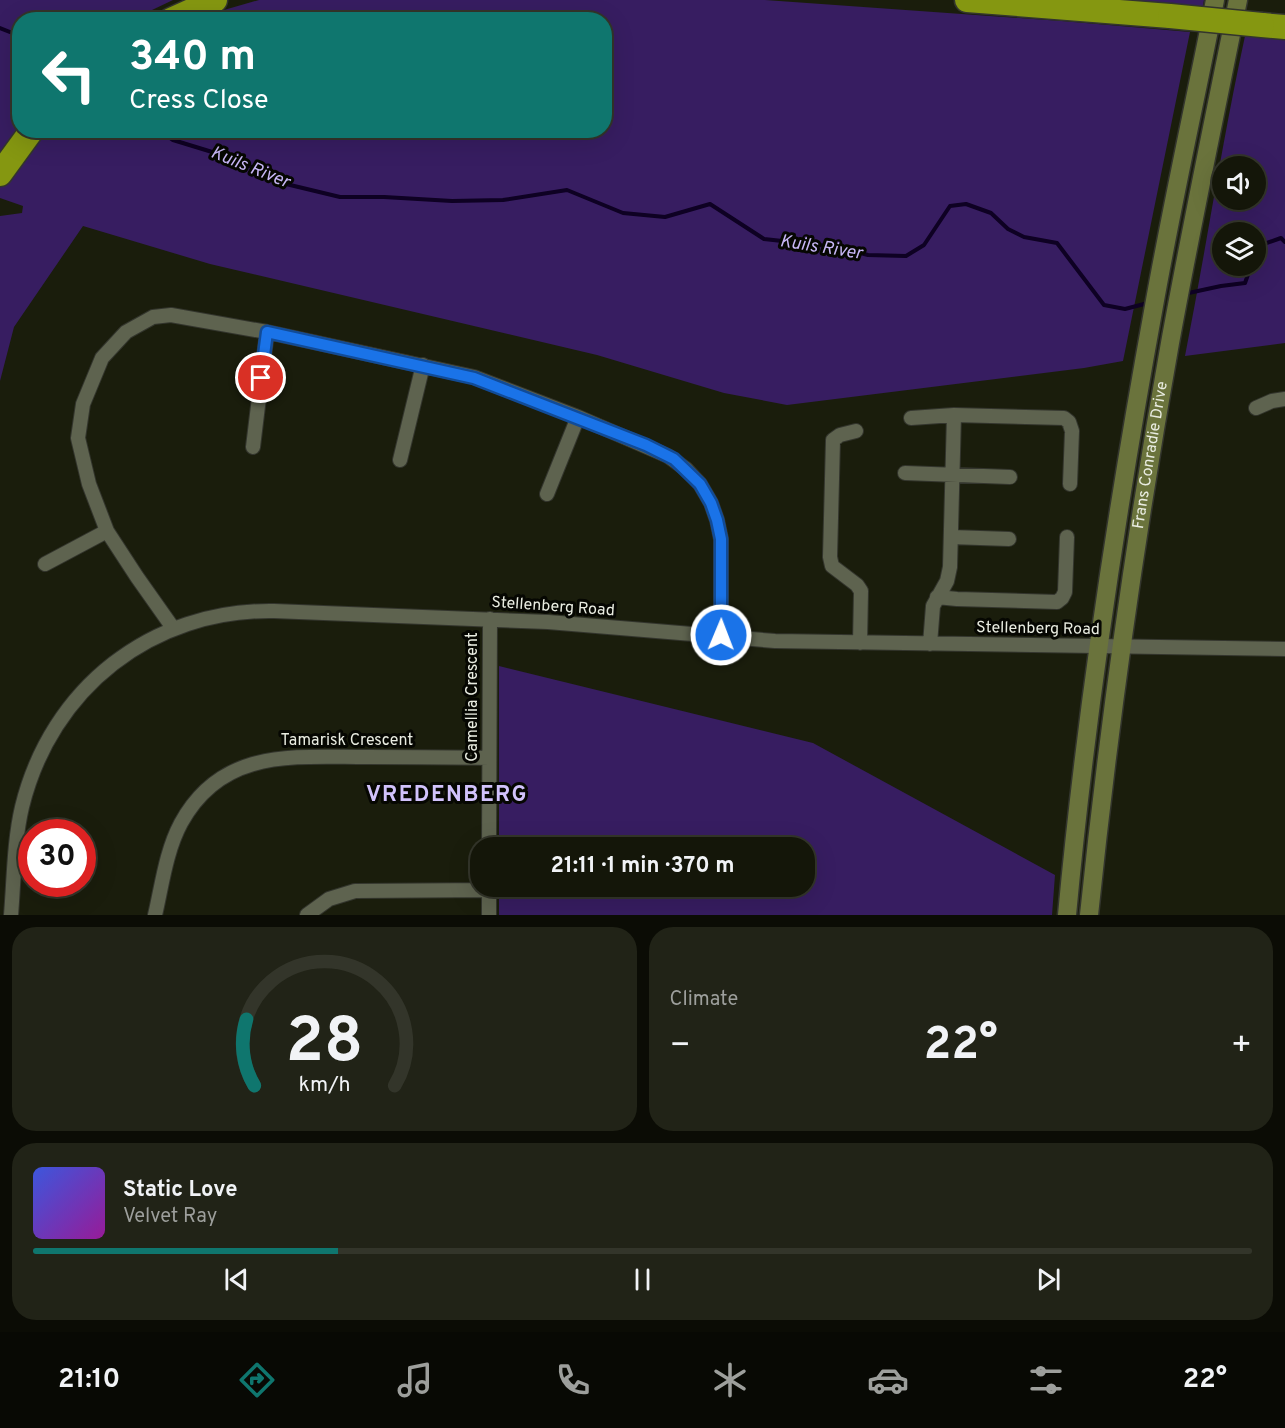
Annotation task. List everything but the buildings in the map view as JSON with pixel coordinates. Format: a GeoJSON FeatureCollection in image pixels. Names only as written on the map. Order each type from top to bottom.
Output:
{"type":"FeatureCollection","features":[{"type":"Feature","properties":{"kind":"highway"},"geometry":{"type":"LineString","coordinates":[[188,12],[213,0]]}},
{"type":"Feature","properties":{"kind":"highway"},"geometry":{"type":"LineString","coordinates":[[967,0],[1273,26]]}},
{"type":"Feature","properties":{"kind":"highway"},"geometry":{"type":"LineString","coordinates":[[0,173],[26,138]]}},
{"type":"Feature","properties":{"kind":"street","name":"Frans Conradie Drive"},"geometry":{"type":"LineString","coordinates":[[1067,915],[1099,646],[1118,517],[1159,278],[1215,0]]}},
{"type":"Feature","properties":{"kind":"street","name":"Frans Conradie Drive"},"geometry":{"type":"LineString","coordinates":[[1089,915],[1102,796],[1140,520],[1173,328],[1238,0]]}},
{"type":"Feature","properties":{"kind":"street"},"geometry":{"type":"LineString","coordinates":[[173,628],[107,531],[89,484],[78,438],[83,404],[102,358],[126,332],[153,317],[171,315],[267,332],[458,373],[492,383],[668,456],[686,469],[705,492],[715,513],[721,539],[721,635]]}},
{"type":"Feature","properties":{"kind":"street"},"geometry":{"type":"LineString","coordinates":[[253,447],[267,332]]}},
{"type":"Feature","properties":{"kind":"street"},"geometry":{"type":"LineString","coordinates":[[400,460],[423,365]]}},
{"type":"Feature","properties":{"kind":"street"},"geometry":{"type":"LineString","coordinates":[[1256,408],[1272,401],[1285,399]]}},
{"type":"Feature","properties":{"kind":"street"},"geometry":{"type":"LineString","coordinates":[[930,644],[931,616],[937,597],[948,578],[954,415]]}},
{"type":"Feature","properties":{"kind":"street"},"geometry":{"type":"LineString","coordinates":[[911,418],[954,415],[1066,419],[1072,431],[1070,484]]}},
{"type":"Feature","properties":{"kind":"street"},"geometry":{"type":"LineString","coordinates":[[547,494],[578,417]]}},
{"type":"Feature","properties":{"kind":"street"},"geometry":{"type":"LineString","coordinates":[[856,431],[840,435],[833,440],[831,558],[832,566],[856,584],[861,591],[860,643]]}},
{"type":"Feature","properties":{"kind":"street"},"geometry":{"type":"LineString","coordinates":[[905,473],[1010,477]]}},
{"type":"Feature","properties":{"kind":"street"},"geometry":{"type":"LineString","coordinates":[[45,564],[107,531]]}},
{"type":"Feature","properties":{"kind":"street"},"geometry":{"type":"LineString","coordinates":[[951,537],[1009,539]]}},
{"type":"Feature","properties":{"kind":"street"},"geometry":{"type":"LineString","coordinates":[[937,597],[1057,602],[1062,598],[1065,588],[1067,537]]}},
{"type":"Feature","properties":{"kind":"street","name":"Stellenberg Road"},"geometry":{"type":"LineString","coordinates":[[11,915],[22,808],[32,776],[50,738],[73,703],[109,667],[136,647],[173,628],[211,616],[258,611],[489,619],[721,635],[774,641],[1285,650]]}},
{"type":"Feature","properties":{"kind":"street","name":"Camellia Crescent"},"geometry":{"type":"LineString","coordinates":[[489,619],[489,837]]}},
{"type":"Feature","properties":{"kind":"street","name":"Tamarisk Crescent"},"geometry":{"type":"LineString","coordinates":[[156,915],[170,851],[182,822],[194,804],[209,789],[238,770],[259,761],[294,757],[489,758]]}},
{"type":"Feature","properties":{"kind":"street"},"geometry":{"type":"LineString","coordinates":[[307,915],[329,898],[355,891],[470,888]]}},
{"type":"Feature","properties":{"kind":"street"},"geometry":{"type":"LineString","coordinates":[[489,897],[489,915]]}},
{"type":"Feature","properties":{"kind":"shaded area"},"geometry":{"type":"Polygon","coordinates":[[[0,0],[173,0],[152,10],[153,12],[12,12],[12,138],[612,138],[612,12],[217,12],[259,0],[765,0],[1190,32],[1123,361],[1084,368],[787,405],[724,393],[597,355],[210,264],[83,226],[14,327],[0,381],[0,216],[22,213],[23,206],[0,198],[0,0]]]}},
{"type":"Feature","properties":{"kind":"shaded area"},"geometry":{"type":"Polygon","coordinates":[[[1102,0],[1204,0],[1202,10],[1102,0]]]}},
{"type":"Feature","properties":{"kind":"shaded area"},"geometry":{"type":"Polygon","coordinates":[[[1245,36],[1285,39],[1285,343],[1185,356],[1212,206],[1212,210],[1266,210],[1266,156],[1221,156],[1245,36]]]}},
{"type":"Feature","properties":{"kind":"shaded area"},"geometry":{"type":"Polygon","coordinates":[[[499,666],[813,743],[1055,875],[1052,915],[499,915],[499,897],[815,897],[815,837],[499,837],[499,666]]]}},
{"type":"Feature","properties":{"kind":"waterway","name":"Kuils River"},"geometry":{"type":"LineString","coordinates":[[0,28],[12,33]]}},
{"type":"Feature","properties":{"kind":"waterway","name":"Kuils River"},"geometry":{"type":"LineString","coordinates":[[170,138],[235,159],[286,184],[340,197],[452,201],[503,200],[567,190],[623,213],[665,217],[710,204],[764,239],[837,247],[868,255],[906,256],[924,245],[950,206],[966,204],[991,213],[1008,229],[1024,237],[1057,243],[1104,305],[1125,309],[1148,303]]}},
{"type":"Feature","properties":{"kind":"waterway","name":"Kuils River"},"geometry":{"type":"LineString","coordinates":[[1266,243],[1281,238],[1285,242]]}},
{"type":"Feature","properties":{"kind":"waterway","name":"Kuils River"},"geometry":{"type":"LineString","coordinates":[[1184,294],[1245,283],[1247,276]]}},
{"type":"Feature","properties":{"kind":"district","name":"VREDENBERG"},"geometry":{"type":"Point","coordinates":[447,795]}},
{"type":"Feature","properties":{"kind":"route"},"geometry":{"type":"LineString","coordinates":[[261,378],[267,332],[474,378],[578,417],[668,456],[686,469],[700,484],[711,503],[717,520],[721,539],[721,635]]}}]}
